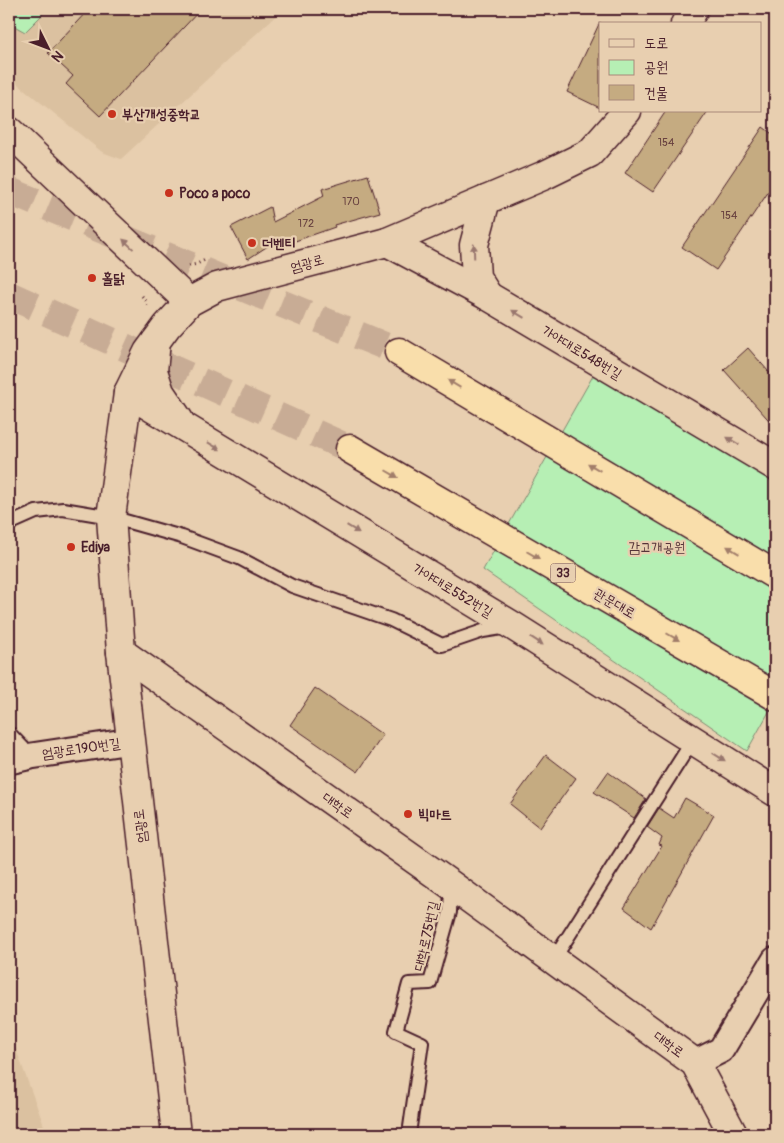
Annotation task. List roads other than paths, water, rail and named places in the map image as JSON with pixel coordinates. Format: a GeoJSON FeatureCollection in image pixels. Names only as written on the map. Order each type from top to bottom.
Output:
{"type":"FeatureCollection","features":[{"type":"Feature","properties":{"kind":"highway"},"geometry":{"type":"LineString","coordinates":[[399,352],[775,575]]}},
{"type":"Feature","properties":{"kind":"highway","name":"관문대로"},"geometry":{"type":"LineString","coordinates":[[350,449],[775,696]]}},
{"type":"Feature","properties":{"kind":"main road"},"geometry":{"type":"LineString","coordinates":[[686,22],[694,9]]}},
{"type":"Feature","properties":{"kind":"main road","name":"엄광로"},"geometry":{"type":"LineString","coordinates":[[176,1134],[121,652],[111,517],[128,393],[148,352],[183,308],[217,287],[387,242],[545,175],[590,153],[626,112]]}},
{"type":"Feature","properties":{"kind":"main road"},"geometry":{"type":"LineString","coordinates":[[9,131],[165,278],[183,308]]}},
{"type":"Feature","properties":{"kind":"main road"},"geometry":{"type":"LineString","coordinates":[[9,156],[183,308]]}},
{"type":"Feature","properties":{"kind":"main road"},"geometry":{"type":"LineString","coordinates":[[486,200],[474,245],[476,278],[488,296]]}},
{"type":"Feature","properties":{"kind":"main road","name":"가야대로548번길"},"geometry":{"type":"LineString","coordinates":[[387,242],[488,296],[775,466]]}},
{"type":"Feature","properties":{"kind":"main road"},"geometry":{"type":"LineString","coordinates":[[165,278],[193,285],[217,287]]}},
{"type":"Feature","properties":{"kind":"main road"},"geometry":{"type":"LineString","coordinates":[[156,341],[153,371],[160,392],[186,428]]}},
{"type":"Feature","properties":{"kind":"main road","name":"가야대로552번길"},"geometry":{"type":"LineString","coordinates":[[128,393],[513,626],[775,792]]}},
{"type":"Feature","properties":{"kind":"main road","name":"대학로"},"geometry":{"type":"LineString","coordinates":[[121,652],[451,885],[695,1063],[733,1134]]}},
{"type":"Feature","properties":{"kind":"street","name":"엄광로190번길"},"geometry":{"type":"LineString","coordinates":[[20,758],[131,741]]}},
{"type":"Feature","properties":{"kind":"street"},"geometry":{"type":"LineString","coordinates":[[695,1063],[721,1050],[775,960]]}},
{"type":"Feature","properties":{"kind":"lane"},"geometry":{"type":"LineString","coordinates":[[9,524],[36,512],[64,509],[111,517],[182,537],[238,558],[292,586],[391,620],[442,645],[483,632],[513,626]]}},
{"type":"Feature","properties":{"kind":"lane","name":"엄광로190번길"},"geometry":{"type":"LineString","coordinates":[[9,734],[20,758]]}},
{"type":"Feature","properties":{"kind":"lane"},"geometry":{"type":"LineString","coordinates":[[554,959],[693,740]]}},
{"type":"Feature","properties":{"kind":"lane","name":"대학로75번길"},"geometry":{"type":"LineString","coordinates":[[409,1134],[422,1042],[396,1031],[409,984],[430,983],[450,912],[451,885]]}},
{"type":"Feature","properties":{"kind":"tunnel"},"geometry":{"type":"LineString","coordinates":[[9,191],[399,352]]}},
{"type":"Feature","properties":{"kind":"tunnel"},"geometry":{"type":"LineString","coordinates":[[9,295],[350,449]]}},
{"type":"Feature","properties":{"kind":"place","name":"부산개성중학교"},"geometry":{"type":"Point","coordinates":[112,114]}},
{"type":"Feature","properties":{"kind":"place","name":"Poco a poco"},"geometry":{"type":"Point","coordinates":[169,193]}},
{"type":"Feature","properties":{"kind":"place","name":"더벤티"},"geometry":{"type":"Point","coordinates":[252,243]}},
{"type":"Feature","properties":{"kind":"place","name":"홀닭"},"geometry":{"type":"Point","coordinates":[92,278]}},
{"type":"Feature","properties":{"kind":"place","name":"Ediya"},"geometry":{"type":"Point","coordinates":[71,547]}},
{"type":"Feature","properties":{"kind":"place","name":"빅마트"},"geometry":{"type":"Point","coordinates":[408,814]}},
{"type":"Feature","properties":{"kind":"park label","name":"감고개공원"},"geometry":{"type":"Point","coordinates":[657,547]}}]}
